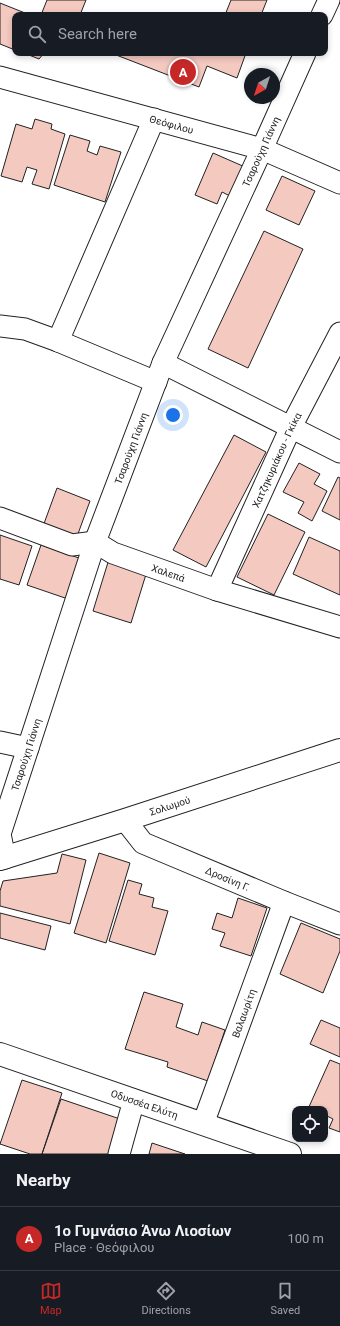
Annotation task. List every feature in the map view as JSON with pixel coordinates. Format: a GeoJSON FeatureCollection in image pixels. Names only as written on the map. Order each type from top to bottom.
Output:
{"type":"FeatureCollection","features":[{"type":"Feature","properties":{"kind":"street"},"geometry":{"type":"LineString","coordinates":[[323,12],[328,0]]}},
{"type":"Feature","properties":{"kind":"street","name":"Τσαρούχη Γιάννη"},"geometry":{"type":"LineString","coordinates":[[2,859],[0,834],[95,542],[160,372],[304,56]]}},
{"type":"Feature","properties":{"kind":"street","name":"Θεόφιλου"},"geometry":{"type":"LineString","coordinates":[[0,77],[262,148],[340,183]]}},
{"type":"Feature","properties":{"kind":"street"},"geometry":{"type":"LineString","coordinates":[[58,341],[154,119]]}},
{"type":"Feature","properties":{"kind":"street"},"geometry":{"type":"LineString","coordinates":[[0,326],[25,329],[58,341],[160,372],[291,427],[340,452]]}},
{"type":"Feature","properties":{"kind":"street","name":"Χατζηκυριάκου - Γκίκα"},"geometry":{"type":"LineString","coordinates":[[217,590],[291,427],[340,332]]}},
{"type":"Feature","properties":{"kind":"street"},"geometry":{"type":"LineString","coordinates":[[0,518],[72,545],[95,542]]}},
{"type":"Feature","properties":{"kind":"street","name":"Χαλεπά"},"geometry":{"type":"LineString","coordinates":[[95,542],[113,553],[217,590],[340,627]]}},
{"type":"Feature","properties":{"kind":"street"},"geometry":{"type":"LineString","coordinates":[[0,742],[28,748]]}},
{"type":"Feature","properties":{"kind":"street","name":"Σολωμού"},"geometry":{"type":"LineString","coordinates":[[2,859],[340,750]]}},
{"type":"Feature","properties":{"kind":"street","name":"Δροσίνη Γ."},"geometry":{"type":"LineString","coordinates":[[125,820],[143,843],[340,924]]}},
{"type":"Feature","properties":{"kind":"street","name":"Βαλαωρίτη"},"geometry":{"type":"LineString","coordinates":[[203,1124],[284,902]]}},
{"type":"Feature","properties":{"kind":"street","name":"Οδυσσέα Ελύτη"},"geometry":{"type":"LineString","coordinates":[[0,1054],[290,1154]]}},
{"type":"Feature","properties":{"kind":"street"},"geometry":{"type":"LineString","coordinates":[[119,1154],[134,1100]]}},
{"type":"Feature","properties":{"kind":"building"},"geometry":{"type":"Polygon","coordinates":[[[47,0],[86,0],[81,12],[42,12],[47,0]]]}},
{"type":"Feature","properties":{"kind":"building"},"geometry":{"type":"Polygon","coordinates":[[[231,0],[267,0],[262,12],[226,12],[231,0]]]}},
{"type":"Feature","properties":{"kind":"building"},"geometry":{"type":"Polygon","coordinates":[[[0,3],[22,12],[12,12],[12,49],[0,44],[0,3]]]}},
{"type":"Feature","properties":{"kind":"building"},"geometry":{"type":"Polygon","coordinates":[[[32,56],[42,56],[39,59],[32,56]]]}},
{"type":"Feature","properties":{"kind":"building"},"geometry":{"type":"Polygon","coordinates":[[[119,56],[245,56],[237,78],[207,66],[199,87],[119,56]]]}},
{"type":"Feature","properties":{"kind":"building"},"geometry":{"type":"Polygon","coordinates":[[[35,119],[52,124],[51,129],[65,134],[49,189],[32,184],[37,170],[27,167],[22,182],[1,176],[16,124],[32,129],[35,119]]]}},
{"type":"Feature","properties":{"kind":"building"},"geometry":{"type":"Polygon","coordinates":[[[70,135],[90,141],[87,151],[97,155],[100,146],[121,152],[105,202],[54,185],[70,135]]]}},
{"type":"Feature","properties":{"kind":"building"},"geometry":{"type":"Polygon","coordinates":[[[213,153],[245,167],[232,197],[222,192],[217,204],[195,195],[213,153]]]}},
{"type":"Feature","properties":{"kind":"building"},"geometry":{"type":"Polygon","coordinates":[[[282,176],[315,191],[299,225],[266,210],[282,176]]]}},
{"type":"Feature","properties":{"kind":"building"},"geometry":{"type":"Polygon","coordinates":[[[264,231],[303,249],[248,368],[208,349],[264,231]]]}},
{"type":"Feature","properties":{"kind":"building"},"geometry":{"type":"Polygon","coordinates":[[[234,435],[266,452],[206,567],[173,550],[234,435]]]}},
{"type":"Feature","properties":{"kind":"building"},"geometry":{"type":"Polygon","coordinates":[[[299,463],[320,474],[314,484],[327,491],[312,521],[298,513],[304,502],[283,492],[299,463]]]}},
{"type":"Feature","properties":{"kind":"building"},"geometry":{"type":"Polygon","coordinates":[[[338,477],[340,478],[340,520],[322,511],[338,477]]]}},
{"type":"Feature","properties":{"kind":"building"},"geometry":{"type":"Polygon","coordinates":[[[57,488],[90,501],[75,542],[42,529],[57,488]]]}},
{"type":"Feature","properties":{"kind":"building"},"geometry":{"type":"Polygon","coordinates":[[[268,514],[305,532],[274,595],[237,577],[268,514]]]}},
{"type":"Feature","properties":{"kind":"building"},"geometry":{"type":"Polygon","coordinates":[[[0,535],[32,546],[19,585],[0,579],[0,535]]]}},
{"type":"Feature","properties":{"kind":"building"},"geometry":{"type":"Polygon","coordinates":[[[309,537],[340,551],[340,595],[293,574],[309,537]]]}},
{"type":"Feature","properties":{"kind":"building"},"geometry":{"type":"Polygon","coordinates":[[[41,545],[82,559],[68,599],[27,585],[41,545]]]}},
{"type":"Feature","properties":{"kind":"building"},"geometry":{"type":"Polygon","coordinates":[[[109,559],[147,571],[131,623],[93,611],[109,559]]]}},
{"type":"Feature","properties":{"kind":"building"},"geometry":{"type":"Polygon","coordinates":[[[99,853],[130,863],[106,943],[74,933],[99,853]]]}},
{"type":"Feature","properties":{"kind":"building"},"geometry":{"type":"Polygon","coordinates":[[[62,854],[86,860],[70,924],[0,906],[0,891],[3,881],[57,873],[62,854]]]}},
{"type":"Feature","properties":{"kind":"building"},"geometry":{"type":"Polygon","coordinates":[[[128,880],[142,884],[139,894],[154,898],[152,907],[168,911],[155,955],[109,941],[128,880]]]}},
{"type":"Feature","properties":{"kind":"building"},"geometry":{"type":"Polygon","coordinates":[[[238,898],[267,908],[251,956],[220,946],[225,933],[212,929],[217,913],[232,918],[238,898]]]}},
{"type":"Feature","properties":{"kind":"building"},"geometry":{"type":"Polygon","coordinates":[[[0,913],[51,926],[45,950],[0,938],[0,913]]]}},
{"type":"Feature","properties":{"kind":"building"},"geometry":{"type":"Polygon","coordinates":[[[301,923],[340,939],[340,951],[323,993],[280,974],[301,923]]]}},
{"type":"Feature","properties":{"kind":"building"},"geometry":{"type":"Polygon","coordinates":[[[144,992],[183,1004],[176,1027],[198,1035],[202,1022],[225,1030],[208,1081],[167,1067],[168,1062],[125,1049],[144,992]]]}},
{"type":"Feature","properties":{"kind":"building"},"geometry":{"type":"Polygon","coordinates":[[[321,1020],[340,1028],[340,1057],[310,1044],[321,1020]]]}},
{"type":"Feature","properties":{"kind":"building"},"geometry":{"type":"Polygon","coordinates":[[[330,1060],[340,1064],[340,1132],[329,1128],[333,1119],[328,1116],[328,1106],[309,1106],[330,1060]]]}},
{"type":"Feature","properties":{"kind":"building"},"geometry":{"type":"Polygon","coordinates":[[[22,1080],[62,1093],[42,1154],[30,1154],[0,1144],[22,1080]]]}},
{"type":"Feature","properties":{"kind":"building"},"geometry":{"type":"Polygon","coordinates":[[[61,1099],[123,1120],[112,1154],[42,1154],[61,1099]]]}},
{"type":"Feature","properties":{"kind":"building"},"geometry":{"type":"Polygon","coordinates":[[[152,1143],[185,1154],[149,1154],[152,1143]]]}},
{"type":"Feature","properties":{"kind":"place","name":"1ο Γυμνάσιο Άνω Λιοσίων"},"geometry":{"type":"Point","coordinates":[183,72]}}]}
